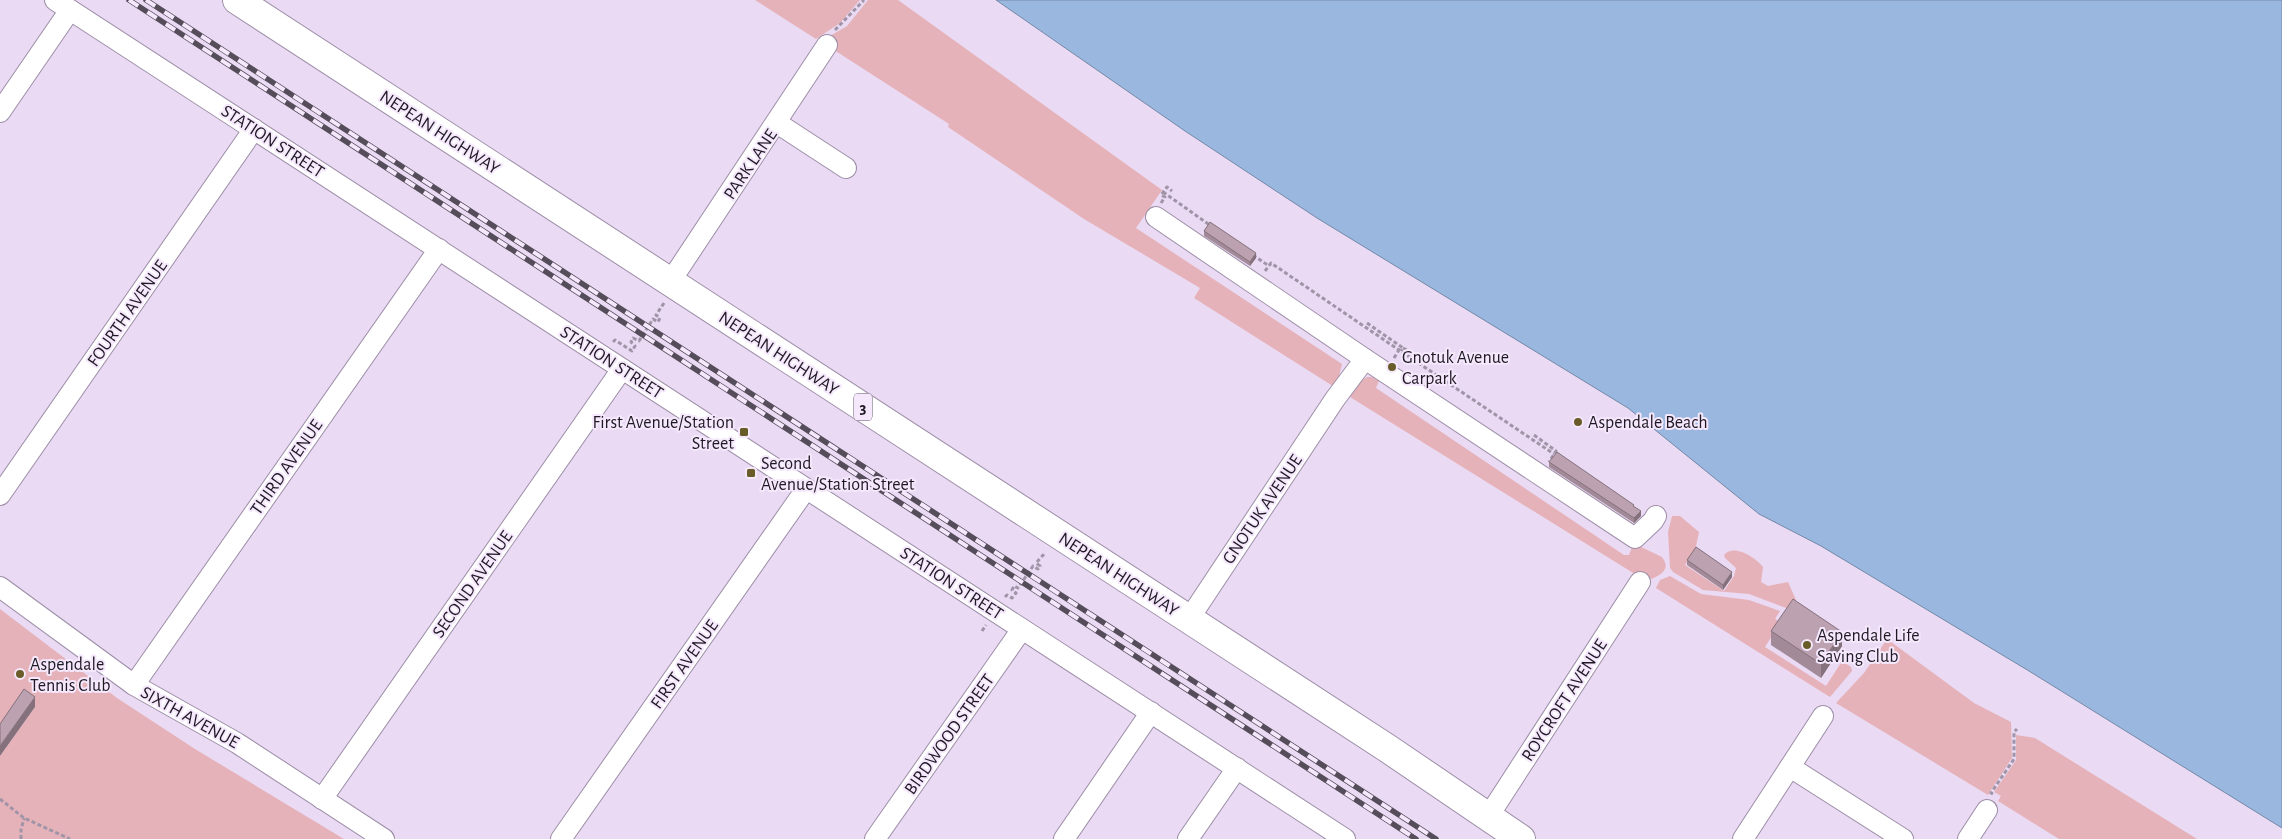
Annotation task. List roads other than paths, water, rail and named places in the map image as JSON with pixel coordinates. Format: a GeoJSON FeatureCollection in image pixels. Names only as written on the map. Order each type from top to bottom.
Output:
{"type":"FeatureCollection","features":[{"type":"Feature","properties":{"kind":"highway","name":"NEPEAN HIGHWAY"},"geometry":{"type":"LineString","coordinates":[[236,0],[1387,748],[1521,839]]}},
{"type":"Feature","properties":{"kind":"street"},"geometry":{"type":"LineString","coordinates":[[0,112],[63,5]]}},
{"type":"Feature","properties":{"kind":"street","name":"STATION STREET"},"geometry":{"type":"LineString","coordinates":[[63,5],[1345,839]]}},
{"type":"Feature","properties":{"kind":"street","name":"PARK LANE"},"geometry":{"type":"LineString","coordinates":[[679,288],[777,123],[827,45]]}},
{"type":"Feature","properties":{"kind":"street"},"geometry":{"type":"LineString","coordinates":[[777,123],[846,168]]}},
{"type":"Feature","properties":{"kind":"street","name":"FOURTH AVENUE"},"geometry":{"type":"LineString","coordinates":[[0,495],[254,129]]}},
{"type":"Feature","properties":{"kind":"street"},"geometry":{"type":"LineString","coordinates":[[1156,217],[1257,284],[1364,359],[1635,538],[1656,516]]}},
{"type":"Feature","properties":{"kind":"street","name":"THIRD AVENUE"},"geometry":{"type":"LineString","coordinates":[[134,685],[439,249]]}},
{"type":"Feature","properties":{"kind":"street","name":"GNOTUK AVENUE"},"geometry":{"type":"LineString","coordinates":[[1189,619],[1335,399],[1364,359]]}},
{"type":"Feature","properties":{"kind":"street","name":"SECOND AVENUE"},"geometry":{"type":"LineString","coordinates":[[322,798],[622,369]]}},
{"type":"Feature","properties":{"kind":"street","name":"FIRST AVENUE"},"geometry":{"type":"LineString","coordinates":[[562,839],[806,489]]}},
{"type":"Feature","properties":{"kind":"street","name":"ROYCROFT AVENUE"},"geometry":{"type":"LineString","coordinates":[[1488,817],[1640,582]]}},
{"type":"Feature","properties":{"kind":"street","name":"SIXTH AVENUE"},"geometry":{"type":"LineString","coordinates":[[0,587],[134,685],[237,743],[384,839]]}},
{"type":"Feature","properties":{"kind":"street","name":"BIRDWOOD STREET"},"geometry":{"type":"LineString","coordinates":[[875,839],[1022,628]]}},
{"type":"Feature","properties":{"kind":"street"},"geometry":{"type":"LineString","coordinates":[[1064,839],[1151,712]]}},
{"type":"Feature","properties":{"kind":"street"},"geometry":{"type":"LineString","coordinates":[[1743,839],[1823,716]]}},
{"type":"Feature","properties":{"kind":"street"},"geometry":{"type":"LineString","coordinates":[[1790,767],[1903,839]]}},
{"type":"Feature","properties":{"kind":"street"},"geometry":{"type":"LineString","coordinates":[[1188,839],[1238,768]]}},
{"type":"Feature","properties":{"kind":"street"},"geometry":{"type":"LineString","coordinates":[[1968,839],[1989,805]]}},
{"type":"Feature","properties":{"kind":"water"},"geometry":{"type":"Polygon","coordinates":[[[996,0],[2282,0],[2282,828],[2029,671],[1821,546],[1759,514],[1628,408],[1317,218],[1185,131],[996,0]]]}},
{"type":"Feature","properties":{"kind":"railway"},"geometry":{"type":"LineString","coordinates":[[129,0],[1416,839]]}},
{"type":"Feature","properties":{"kind":"railway"},"geometry":{"type":"LineString","coordinates":[[146,0],[1436,839]]}},
{"type":"Feature","properties":{"kind":"place","name":"Gnotuk Avenue Carpark"},"geometry":{"type":"Point","coordinates":[1392,367]}},
{"type":"Feature","properties":{"kind":"place","name":"Aspendale Beach"},"geometry":{"type":"Point","coordinates":[1578,422]}},
{"type":"Feature","properties":{"kind":"place","name":"First Avenue/Station Street"},"geometry":{"type":"Point","coordinates":[744,432]}},
{"type":"Feature","properties":{"kind":"place","name":"Second Avenue/Station Street"},"geometry":{"type":"Point","coordinates":[751,473]}},
{"type":"Feature","properties":{"kind":"place","name":"Aspendale Life Saving Club"},"geometry":{"type":"Point","coordinates":[1807,645]}},
{"type":"Feature","properties":{"kind":"place","name":"Aspendale Tennis Club"},"geometry":{"type":"Point","coordinates":[20,674]}}]}
